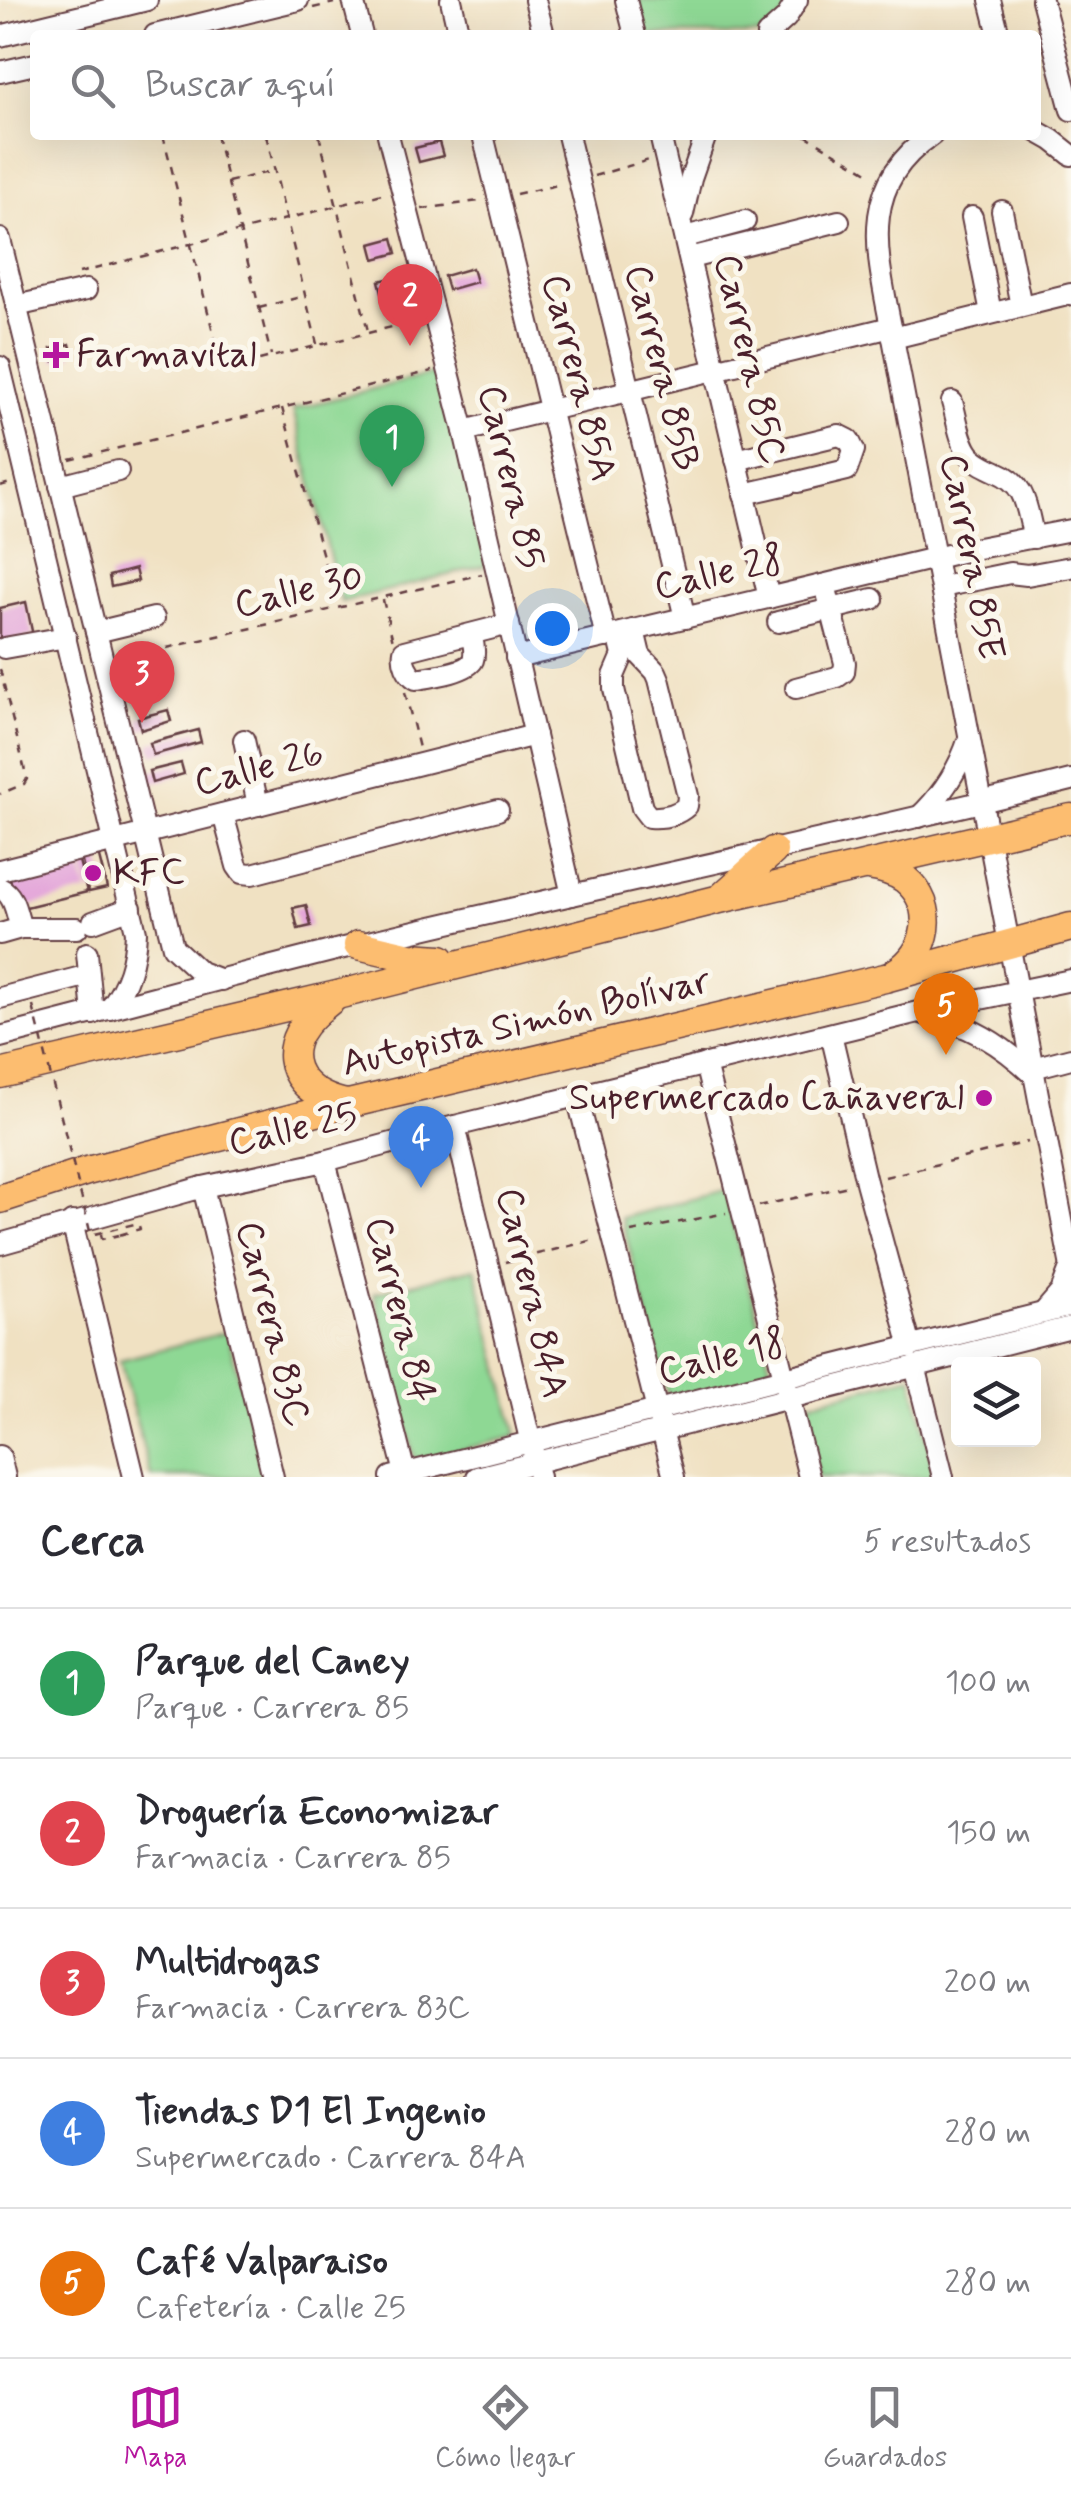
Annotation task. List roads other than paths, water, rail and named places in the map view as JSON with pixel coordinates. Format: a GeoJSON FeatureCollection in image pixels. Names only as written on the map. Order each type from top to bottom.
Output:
{"type":"FeatureCollection","features":[{"type":"Feature","properties":{"kind":"highway","name":"Autopista Simón Bolívar"},"geometry":{"type":"LineString","coordinates":[[0,1074],[337,995],[720,898],[1071,818]]}},
{"type":"Feature","properties":{"kind":"highway"},"geometry":{"type":"LineString","coordinates":[[720,898],[773,852]]}},
{"type":"Feature","properties":{"kind":"highway"},"geometry":{"type":"LineString","coordinates":[[861,865],[887,870],[904,879],[921,900],[926,917],[925,934],[914,958],[885,978]]}},
{"type":"Feature","properties":{"kind":"highway","name":"Autopista Simón Bolívar"},"geometry":{"type":"LineString","coordinates":[[0,1199],[87,1171],[348,1104],[885,978],[1071,927]]}},
{"type":"Feature","properties":{"kind":"highway"},"geometry":{"type":"LineString","coordinates":[[358,944],[424,958],[487,956]]}},
{"type":"Feature","properties":{"kind":"highway"},"geometry":{"type":"LineString","coordinates":[[337,995],[303,1026],[294,1056],[297,1071],[310,1090],[323,1098],[348,1104]]}},
{"type":"Feature","properties":{"kind":"street"},"geometry":{"type":"LineString","coordinates":[[0,36],[147,0]]}},
{"type":"Feature","properties":{"kind":"street"},"geometry":{"type":"LineString","coordinates":[[175,30],[298,0]]}},
{"type":"Feature","properties":{"kind":"street"},"geometry":{"type":"LineString","coordinates":[[353,0],[361,30]]}},
{"type":"Feature","properties":{"kind":"street"},"geometry":{"type":"LineString","coordinates":[[451,0],[459,30]]}},
{"type":"Feature","properties":{"kind":"street"},"geometry":{"type":"LineString","coordinates":[[535,0],[543,30]]}},
{"type":"Feature","properties":{"kind":"street"},"geometry":{"type":"LineString","coordinates":[[626,0],[634,30]]}},
{"type":"Feature","properties":{"kind":"street"},"geometry":{"type":"LineString","coordinates":[[773,30],[797,0]]}},
{"type":"Feature","properties":{"kind":"street"},"geometry":{"type":"LineString","coordinates":[[990,0],[999,30]]}},
{"type":"Feature","properties":{"kind":"street"},"geometry":{"type":"LineString","coordinates":[[1042,0],[1068,86],[1071,110]]}},
{"type":"Feature","properties":{"kind":"street"},"geometry":{"type":"LineString","coordinates":[[4,74],[30,66]]}},
{"type":"Feature","properties":{"kind":"street"},"geometry":{"type":"LineString","coordinates":[[1041,134],[1071,155]]}},
{"type":"Feature","properties":{"kind":"street","name":"Carrera 85"},"geometry":{"type":"LineString","coordinates":[[389,140],[464,432],[572,894]]}},
{"type":"Feature","properties":{"kind":"street","name":"Carrera 85A"},"geometry":{"type":"LineString","coordinates":[[485,140],[549,410],[620,633]]}},
{"type":"Feature","properties":{"kind":"street","name":"Carrera 85B"},"geometry":{"type":"LineString","coordinates":[[569,140],[685,618]]}},
{"type":"Feature","properties":{"kind":"street"},"geometry":{"type":"LineString","coordinates":[[704,140],[691,178],[683,229],[745,221]]}},
{"type":"Feature","properties":{"kind":"street","name":"Carrera 85E"},"geometry":{"type":"LineString","coordinates":[[926,140],[907,155],[888,184],[878,220],[878,246],[1009,943]]}},
{"type":"Feature","properties":{"kind":"street","name":"Carrera 85C"},"geometry":{"type":"LineString","coordinates":[[662,146],[769,598]]}},
{"type":"Feature","properties":{"kind":"street"},"geometry":{"type":"LineString","coordinates":[[1002,211],[1021,306]]}},
{"type":"Feature","properties":{"kind":"street"},"geometry":{"type":"LineString","coordinates":[[972,217],[992,314]]}},
{"type":"Feature","properties":{"kind":"street"},"geometry":{"type":"LineString","coordinates":[[690,258],[839,222]]}},
{"type":"Feature","properties":{"kind":"street"},"geometry":{"type":"LineString","coordinates":[[0,239],[173,947],[200,972],[220,980]]}},
{"type":"Feature","properties":{"kind":"street"},"geometry":{"type":"LineString","coordinates":[[16,306],[82,282]]}},
{"type":"Feature","properties":{"kind":"street"},"geometry":{"type":"LineString","coordinates":[[464,432],[714,370],[992,314],[1071,294]]}},
{"type":"Feature","properties":{"kind":"street"},"geometry":{"type":"LineString","coordinates":[[0,367],[136,932],[129,978],[102,1011]]}},
{"type":"Feature","properties":{"kind":"street"},"geometry":{"type":"LineString","coordinates":[[952,402],[972,458],[1018,485],[1034,538]]}},
{"type":"Feature","properties":{"kind":"street"},"geometry":{"type":"LineString","coordinates":[[16,432],[22,438],[34,439],[46,425]]}},
{"type":"Feature","properties":{"kind":"street"},"geometry":{"type":"LineString","coordinates":[[736,460],[839,434],[849,440],[854,450],[847,470],[744,494]]}},
{"type":"Feature","properties":{"kind":"street"},"geometry":{"type":"LineString","coordinates":[[34,502],[37,493],[46,488],[61,491],[118,472]]}},
{"type":"Feature","properties":{"kind":"street","name":"Calle 28"},"geometry":{"type":"LineString","coordinates":[[516,658],[1071,530]]}},
{"type":"Feature","properties":{"kind":"street"},"geometry":{"type":"LineString","coordinates":[[942,587],[1010,572],[1028,576],[1066,574]]}},
{"type":"Feature","properties":{"kind":"street"},"geometry":{"type":"LineString","coordinates":[[796,688],[844,672],[825,585]]}},
{"type":"Feature","properties":{"kind":"street"},"geometry":{"type":"LineString","coordinates":[[778,622],[873,598]]}},
{"type":"Feature","properties":{"kind":"street"},"geometry":{"type":"LineString","coordinates":[[96,632],[154,618]]}},
{"type":"Feature","properties":{"kind":"street"},"geometry":{"type":"LineString","coordinates":[[471,634],[509,624]]}},
{"type":"Feature","properties":{"kind":"street"},"geometry":{"type":"LineString","coordinates":[[620,633],[659,679],[688,796],[687,806],[680,812],[658,818],[649,817],[642,808],[614,690],[614,676],[623,655],[620,633]]}},
{"type":"Feature","properties":{"kind":"street"},"geometry":{"type":"LineString","coordinates":[[4,648],[66,637]]}},
{"type":"Feature","properties":{"kind":"street","name":"Calle 26"},"geometry":{"type":"LineString","coordinates":[[0,870],[535,736]]}},
{"type":"Feature","properties":{"kind":"street"},"geometry":{"type":"LineString","coordinates":[[919,818],[947,787],[970,736]]}},
{"type":"Feature","properties":{"kind":"street"},"geometry":{"type":"LineString","coordinates":[[244,740],[258,805]]}},
{"type":"Feature","properties":{"kind":"street"},"geometry":{"type":"LineString","coordinates":[[0,1038],[358,944],[773,852],[1071,780]]}},
{"type":"Feature","properties":{"kind":"street"},"geometry":{"type":"LineString","coordinates":[[223,814],[237,866],[242,873],[252,874],[498,810]]}},
{"type":"Feature","properties":{"kind":"street"},"geometry":{"type":"LineString","coordinates":[[0,888],[11,896],[10,931],[85,924],[131,908]]}},
{"type":"Feature","properties":{"kind":"street"},"geometry":{"type":"LineString","coordinates":[[1009,943],[1071,1267],[1046,1323],[1071,1342]]}},
{"type":"Feature","properties":{"kind":"street"},"geometry":{"type":"LineString","coordinates":[[87,953],[89,975],[102,1011]]}},
{"type":"Feature","properties":{"kind":"street"},"geometry":{"type":"LineString","coordinates":[[0,998],[89,975]]}},
{"type":"Feature","properties":{"kind":"street","name":"Calle 25"},"geometry":{"type":"LineString","coordinates":[[0,1244],[73,1229],[202,1188],[325,1161],[705,1064],[918,1012],[1071,980]]}},
{"type":"Feature","properties":{"kind":"street"},"geometry":{"type":"LineString","coordinates":[[918,1012],[982,1033],[1034,1072]]}},
{"type":"Feature","properties":{"kind":"street"},"geometry":{"type":"LineString","coordinates":[[831,1034],[943,1477]]}},
{"type":"Feature","properties":{"kind":"street"},"geometry":{"type":"LineString","coordinates":[[1034,1072],[1071,1058]]}},
{"type":"Feature","properties":{"kind":"street"},"geometry":{"type":"LineString","coordinates":[[705,1064],[809,1477]]}},
{"type":"Feature","properties":{"kind":"street"},"geometry":{"type":"LineString","coordinates":[[577,1096],[674,1477]]}},
{"type":"Feature","properties":{"kind":"street","name":"Carrera 84A"},"geometry":{"type":"LineString","coordinates":[[455,1126],[534,1461]]}},
{"type":"Feature","properties":{"kind":"street","name":"Carrera 84"},"geometry":{"type":"LineString","coordinates":[[325,1161],[401,1476]]}},
{"type":"Feature","properties":{"kind":"street","name":"Carrera 83C"},"geometry":{"type":"LineString","coordinates":[[202,1188],[273,1477]]}},
{"type":"Feature","properties":{"kind":"street"},"geometry":{"type":"LineString","coordinates":[[73,1229],[134,1477]]}},
{"type":"Feature","properties":{"kind":"street","name":"Calle 18"},"geometry":{"type":"LineString","coordinates":[[478,1477],[660,1420],[1046,1323],[1071,1306]]}},
{"type":"Feature","properties":{"kind":"street","name":"Calle 18"},"geometry":{"type":"LineString","coordinates":[[1046,1323],[1071,1327]]}},
{"type":"Feature","properties":{"kind":"street"},"geometry":{"type":"LineString","coordinates":[[0,1456],[5,1477]]}},
{"type":"Feature","properties":{"kind":"street","name":"Calle 18"},"geometry":{"type":"LineString","coordinates":[[401,1476],[534,1461]]}},
{"type":"Feature","properties":{"kind":"place","name":"Droguería Economizar"},"geometry":{"type":"Point","coordinates":[410,346]}},
{"type":"Feature","properties":{"kind":"place","name":"Farmavital"},"geometry":{"type":"Point","coordinates":[56,355]}},
{"type":"Feature","properties":{"kind":"place","name":"Parque del Caney"},"geometry":{"type":"Point","coordinates":[392,487]}},
{"type":"Feature","properties":{"kind":"place","name":"Multidrogas"},"geometry":{"type":"Point","coordinates":[142,723]}},
{"type":"Feature","properties":{"kind":"place","name":"KFC"},"geometry":{"type":"Point","coordinates":[93,873]}},
{"type":"Feature","properties":{"kind":"place","name":"Café Valparaiso"},"geometry":{"type":"Point","coordinates":[946,1055]}},
{"type":"Feature","properties":{"kind":"place","name":"Supermercado Cañaveral"},"geometry":{"type":"Point","coordinates":[984,1098]}},
{"type":"Feature","properties":{"kind":"place","name":"Tiendas D1 El Ingenio"},"geometry":{"type":"Point","coordinates":[421,1188]}}]}
